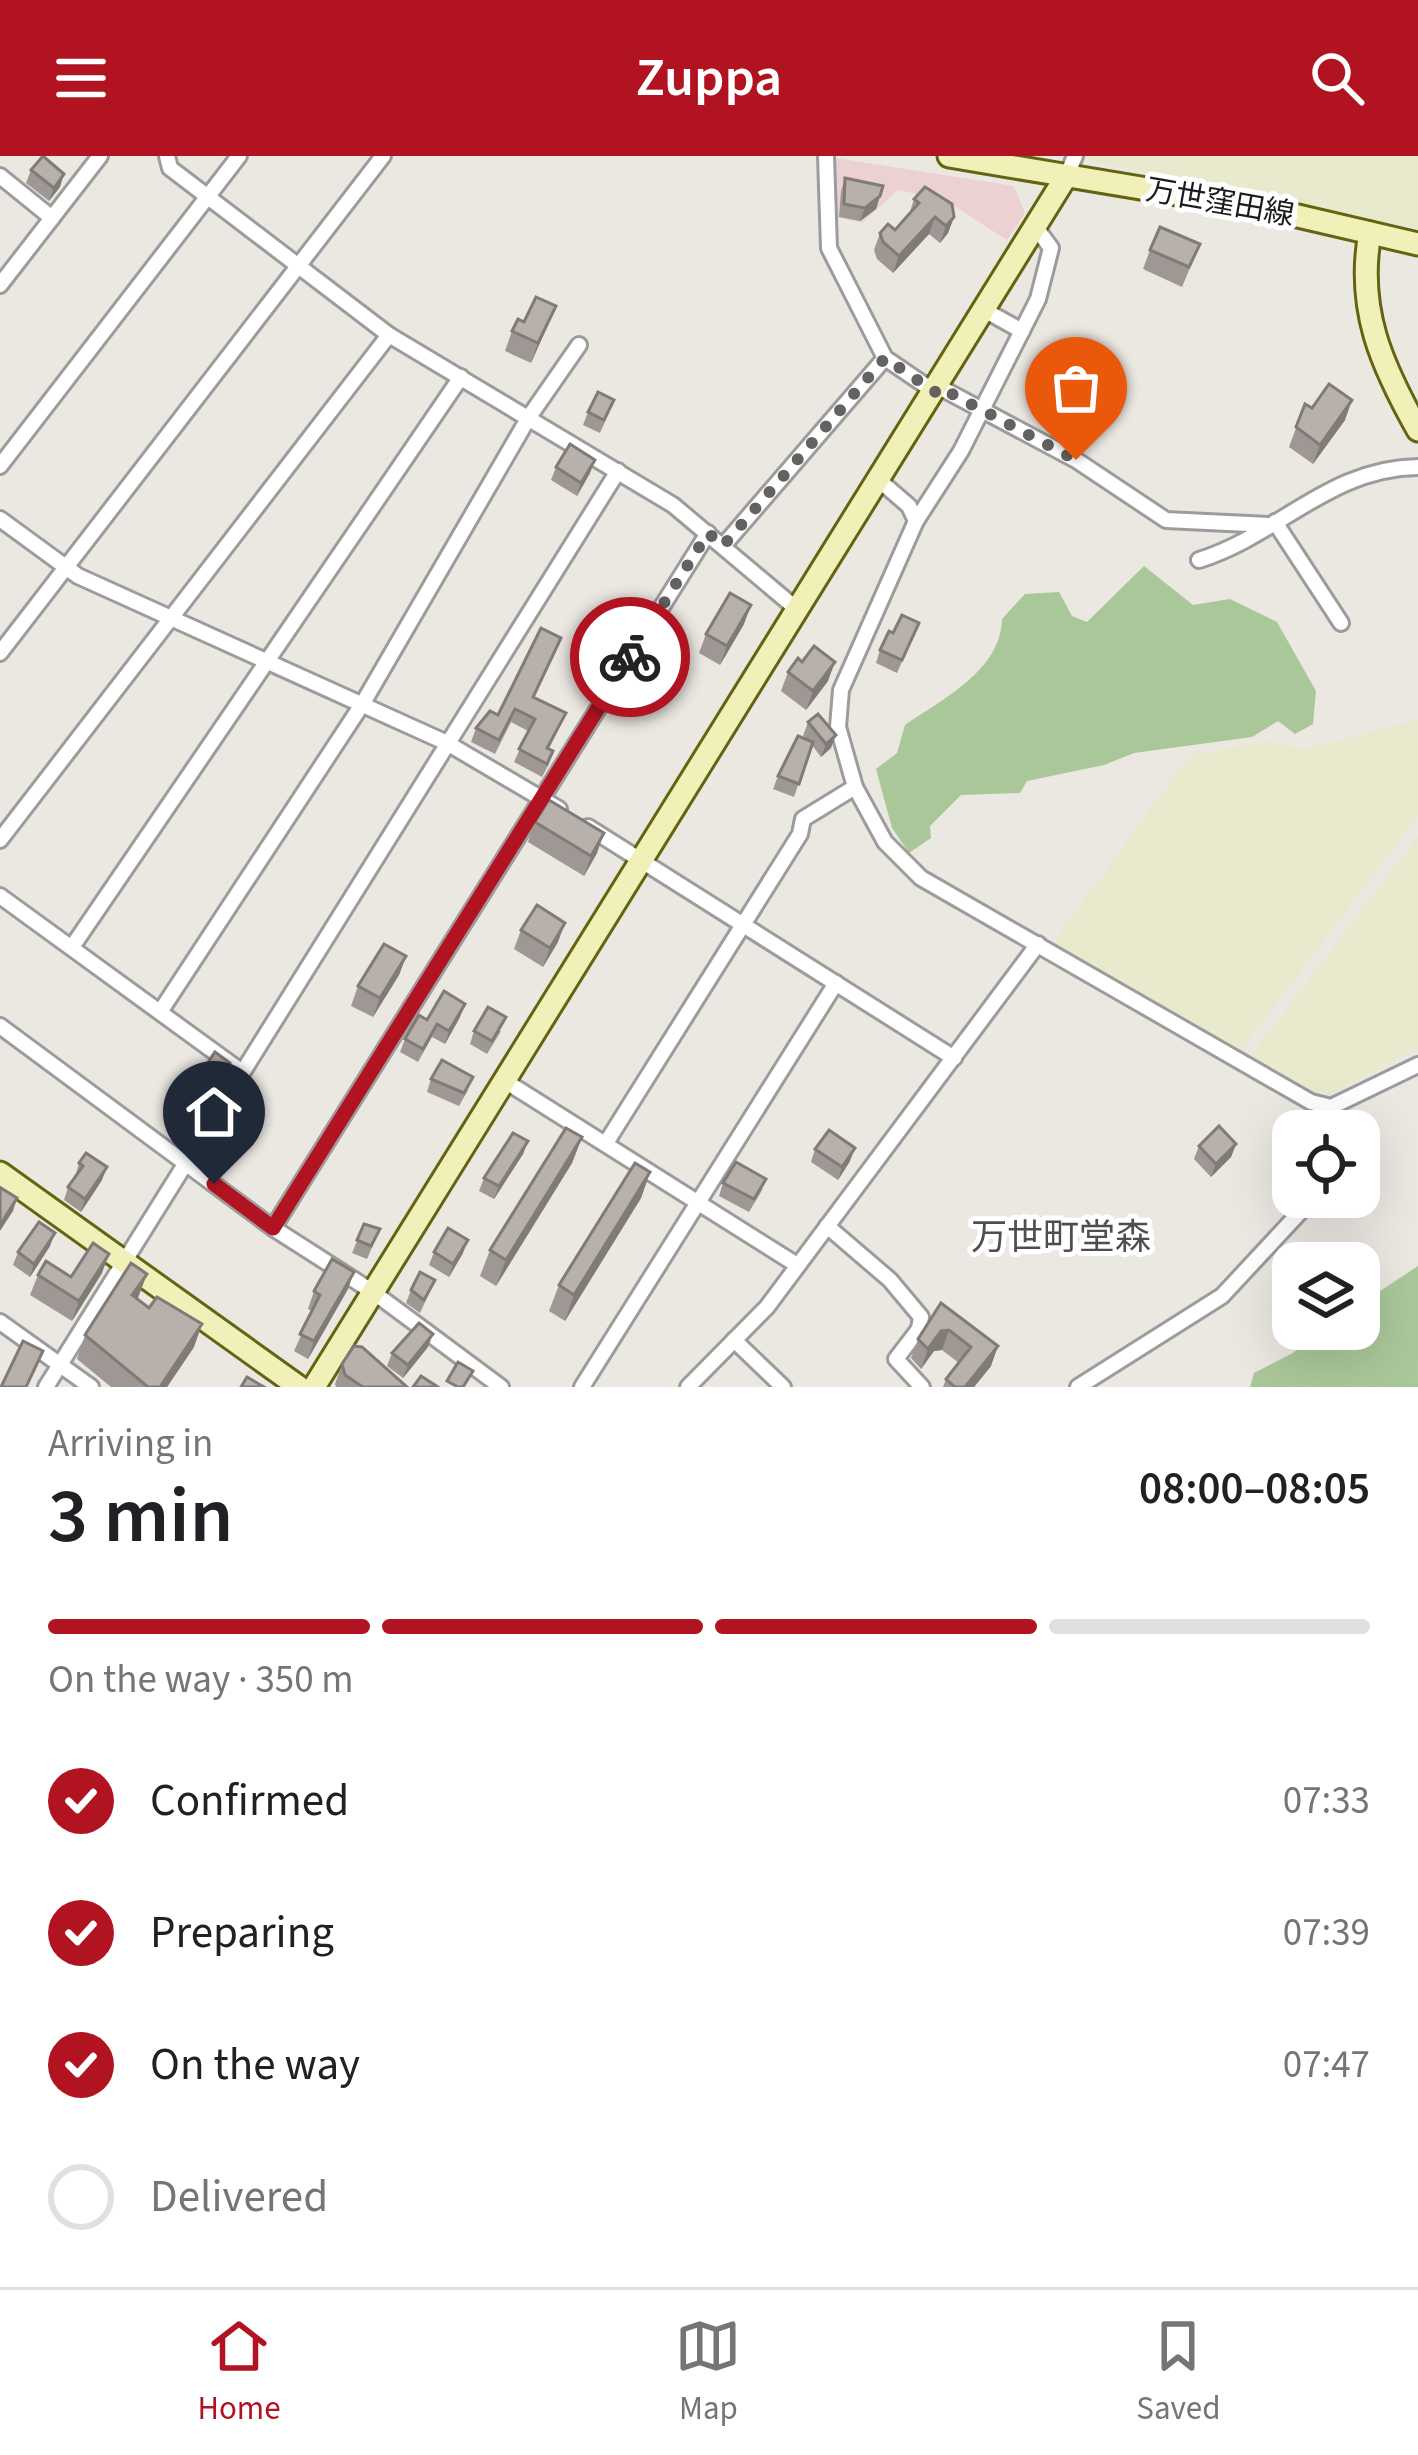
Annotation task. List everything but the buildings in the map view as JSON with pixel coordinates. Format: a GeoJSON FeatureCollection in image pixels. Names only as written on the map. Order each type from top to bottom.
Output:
{"type":"FeatureCollection","features":[{"type":"Feature","properties":{"kind":"street"},"geometry":{"type":"LineString","coordinates":[[0,285],[100,156]]}},
{"type":"Feature","properties":{"kind":"street"},"geometry":{"type":"LineString","coordinates":[[167,156],[170,168],[389,335],[618,471],[708,533],[799,611]]}},
{"type":"Feature","properties":{"kind":"street"},"geometry":{"type":"LineString","coordinates":[[0,466],[239,156]]}},
{"type":"Feature","properties":{"kind":"street"},"geometry":{"type":"LineString","coordinates":[[0,653],[302,268],[383,156]]}},
{"type":"Feature","properties":{"kind":"street"},"geometry":{"type":"LineString","coordinates":[[826,156],[829,248],[885,358],[937,390],[985,409],[1076,460],[1166,520],[1272,524]]}},
{"type":"Feature","properties":{"kind":"street","name":"万世窪田線"},"geometry":{"type":"LineString","coordinates":[[949,156],[1071,165],[1418,244]]}},
{"type":"Feature","properties":{"kind":"street"},"geometry":{"type":"LineString","coordinates":[[314,1387],[1037,230],[1071,165]]}},
{"type":"Feature","properties":{"kind":"street"},"geometry":{"type":"LineString","coordinates":[[0,176],[52,218]]}},
{"type":"Feature","properties":{"kind":"street"},"geometry":{"type":"LineString","coordinates":[[1037,230],[1051,248],[1049,265],[1022,331],[985,409],[916,521],[841,690],[838,727],[856,787],[897,859],[1239,1063],[1332,1110]]}},
{"type":"Feature","properties":{"kind":"street"},"geometry":{"type":"LineString","coordinates":[[1370,232],[1366,293],[1377,356],[1418,430]]}},
{"type":"Feature","properties":{"kind":"street"},"geometry":{"type":"LineString","coordinates":[[986,311],[1022,331]]}},
{"type":"Feature","properties":{"kind":"street"},"geometry":{"type":"LineString","coordinates":[[0,840],[389,335]]}},
{"type":"Feature","properties":{"kind":"street"},"geometry":{"type":"LineString","coordinates":[[160,1012],[363,703],[529,417],[579,345]]}},
{"type":"Feature","properties":{"kind":"street"},"geometry":{"type":"LineString","coordinates":[[723,546],[885,358]]}},
{"type":"Feature","properties":{"kind":"street"},"geometry":{"type":"LineString","coordinates":[[72,947],[460,377]]}},
{"type":"Feature","properties":{"kind":"street"},"geometry":{"type":"LineString","coordinates":[[1199,560],[1236,548],[1354,476],[1418,467]]}},
{"type":"Feature","properties":{"kind":"street"},"geometry":{"type":"LineString","coordinates":[[46,1387],[618,471]]}},
{"type":"Feature","properties":{"kind":"street"},"geometry":{"type":"LineString","coordinates":[[880,481],[909,506],[916,521]]}},
{"type":"Feature","properties":{"kind":"street"},"geometry":{"type":"LineString","coordinates":[[0,519],[65,569],[447,742],[954,1058]]}},
{"type":"Feature","properties":{"kind":"street"},"geometry":{"type":"LineString","coordinates":[[1272,524],[1341,623]]}},
{"type":"Feature","properties":{"kind":"street"},"geometry":{"type":"LineString","coordinates":[[273,1228],[708,533]]}},
{"type":"Feature","properties":{"kind":"street"},"geometry":{"type":"LineString","coordinates":[[606,1143],[800,834],[803,819],[856,787]]}},
{"type":"Feature","properties":{"kind":"street"},"geometry":{"type":"LineString","coordinates":[[0,896],[242,1072]]}},
{"type":"Feature","properties":{"kind":"street"},"geometry":{"type":"LineString","coordinates":[[688,1387],[797,1265],[1038,944]]}},
{"type":"Feature","properties":{"kind":"street"},"geometry":{"type":"LineString","coordinates":[[582,1387],[836,983]]}},
{"type":"Feature","properties":{"kind":"street"},"geometry":{"type":"LineString","coordinates":[[0,1026],[273,1228],[373,1292],[501,1387]]}},
{"type":"Feature","properties":{"kind":"street"},"geometry":{"type":"LineString","coordinates":[[1331,1107],[1418,1065]]}},
{"type":"Feature","properties":{"kind":"street"},"geometry":{"type":"LineString","coordinates":[[505,1081],[797,1265]]}},
{"type":"Feature","properties":{"kind":"street"},"geometry":{"type":"LineString","coordinates":[[0,1173],[299,1387]]}},
{"type":"Feature","properties":{"kind":"street"},"geometry":{"type":"LineString","coordinates":[[1078,1387],[1222,1296],[1294,1218]]}},
{"type":"Feature","properties":{"kind":"street"},"geometry":{"type":"LineString","coordinates":[[827,1226],[890,1280],[921,1317],[920,1329],[896,1359],[922,1387]]}},
{"type":"Feature","properties":{"kind":"street"},"geometry":{"type":"LineString","coordinates":[[0,1322],[91,1387]]}},
{"type":"Feature","properties":{"kind":"street"},"geometry":{"type":"LineString","coordinates":[[734,1340],[783,1387]]}},
{"type":"Feature","properties":{"kind":"shaded area"},"geometry":{"type":"Polygon","coordinates":[[[835,158],[1014,186],[1025,213],[1007,240],[945,200],[898,190],[862,223],[832,216],[835,158]]]}},
{"type":"Feature","properties":{"kind":"green space"},"geometry":{"type":"Polygon","coordinates":[[[1080,156],[1418,156],[1418,229],[1080,158],[1080,156]]]}},
{"type":"Feature","properties":{"kind":"green space"},"geometry":{"type":"Polygon","coordinates":[[[1144,566],[1193,605],[1230,599],[1277,622],[1316,691],[1313,724],[1295,734],[1278,721],[1252,737],[1134,753],[1104,765],[1027,781],[1020,793],[961,795],[930,826],[931,838],[909,853],[892,828],[876,769],[897,753],[905,725],[981,668],[999,637],[1002,619],[1025,594],[1059,592],[1072,616],[1087,622],[1144,566]]]}},
{"type":"Feature","properties":{"kind":"green space"},"geometry":{"type":"Polygon","coordinates":[[[1418,720],[1418,816],[1238,1054],[1057,949],[1057,937],[1189,756],[1268,741],[1303,750],[1418,720]]]}},
{"type":"Feature","properties":{"kind":"green space"},"geometry":{"type":"Polygon","coordinates":[[[1418,836],[1418,1048],[1335,1092],[1311,1092],[1285,1080],[1251,1056],[1418,836]]]}},
{"type":"Feature","properties":{"kind":"green space"},"geometry":{"type":"Polygon","coordinates":[[[1418,1266],[1418,1387],[1250,1387],[1254,1373],[1296,1350],[1380,1350],[1380,1291],[1418,1266]]]}},
{"type":"Feature","properties":{"kind":"way so far"},"geometry":{"type":"LineString","coordinates":[[630,657],[708,533],[723,546],[885,358],[935,392],[939,387],[985,409],[1076,460]]}},
{"type":"Feature","properties":{"kind":"district","name":"万世町堂森"},"geometry":{"type":"Point","coordinates":[1061,1236]}},
{"type":"Feature","properties":{"kind":"route"},"geometry":{"type":"LineString","coordinates":[[214,1184],[273,1228],[630,657]]}}]}
